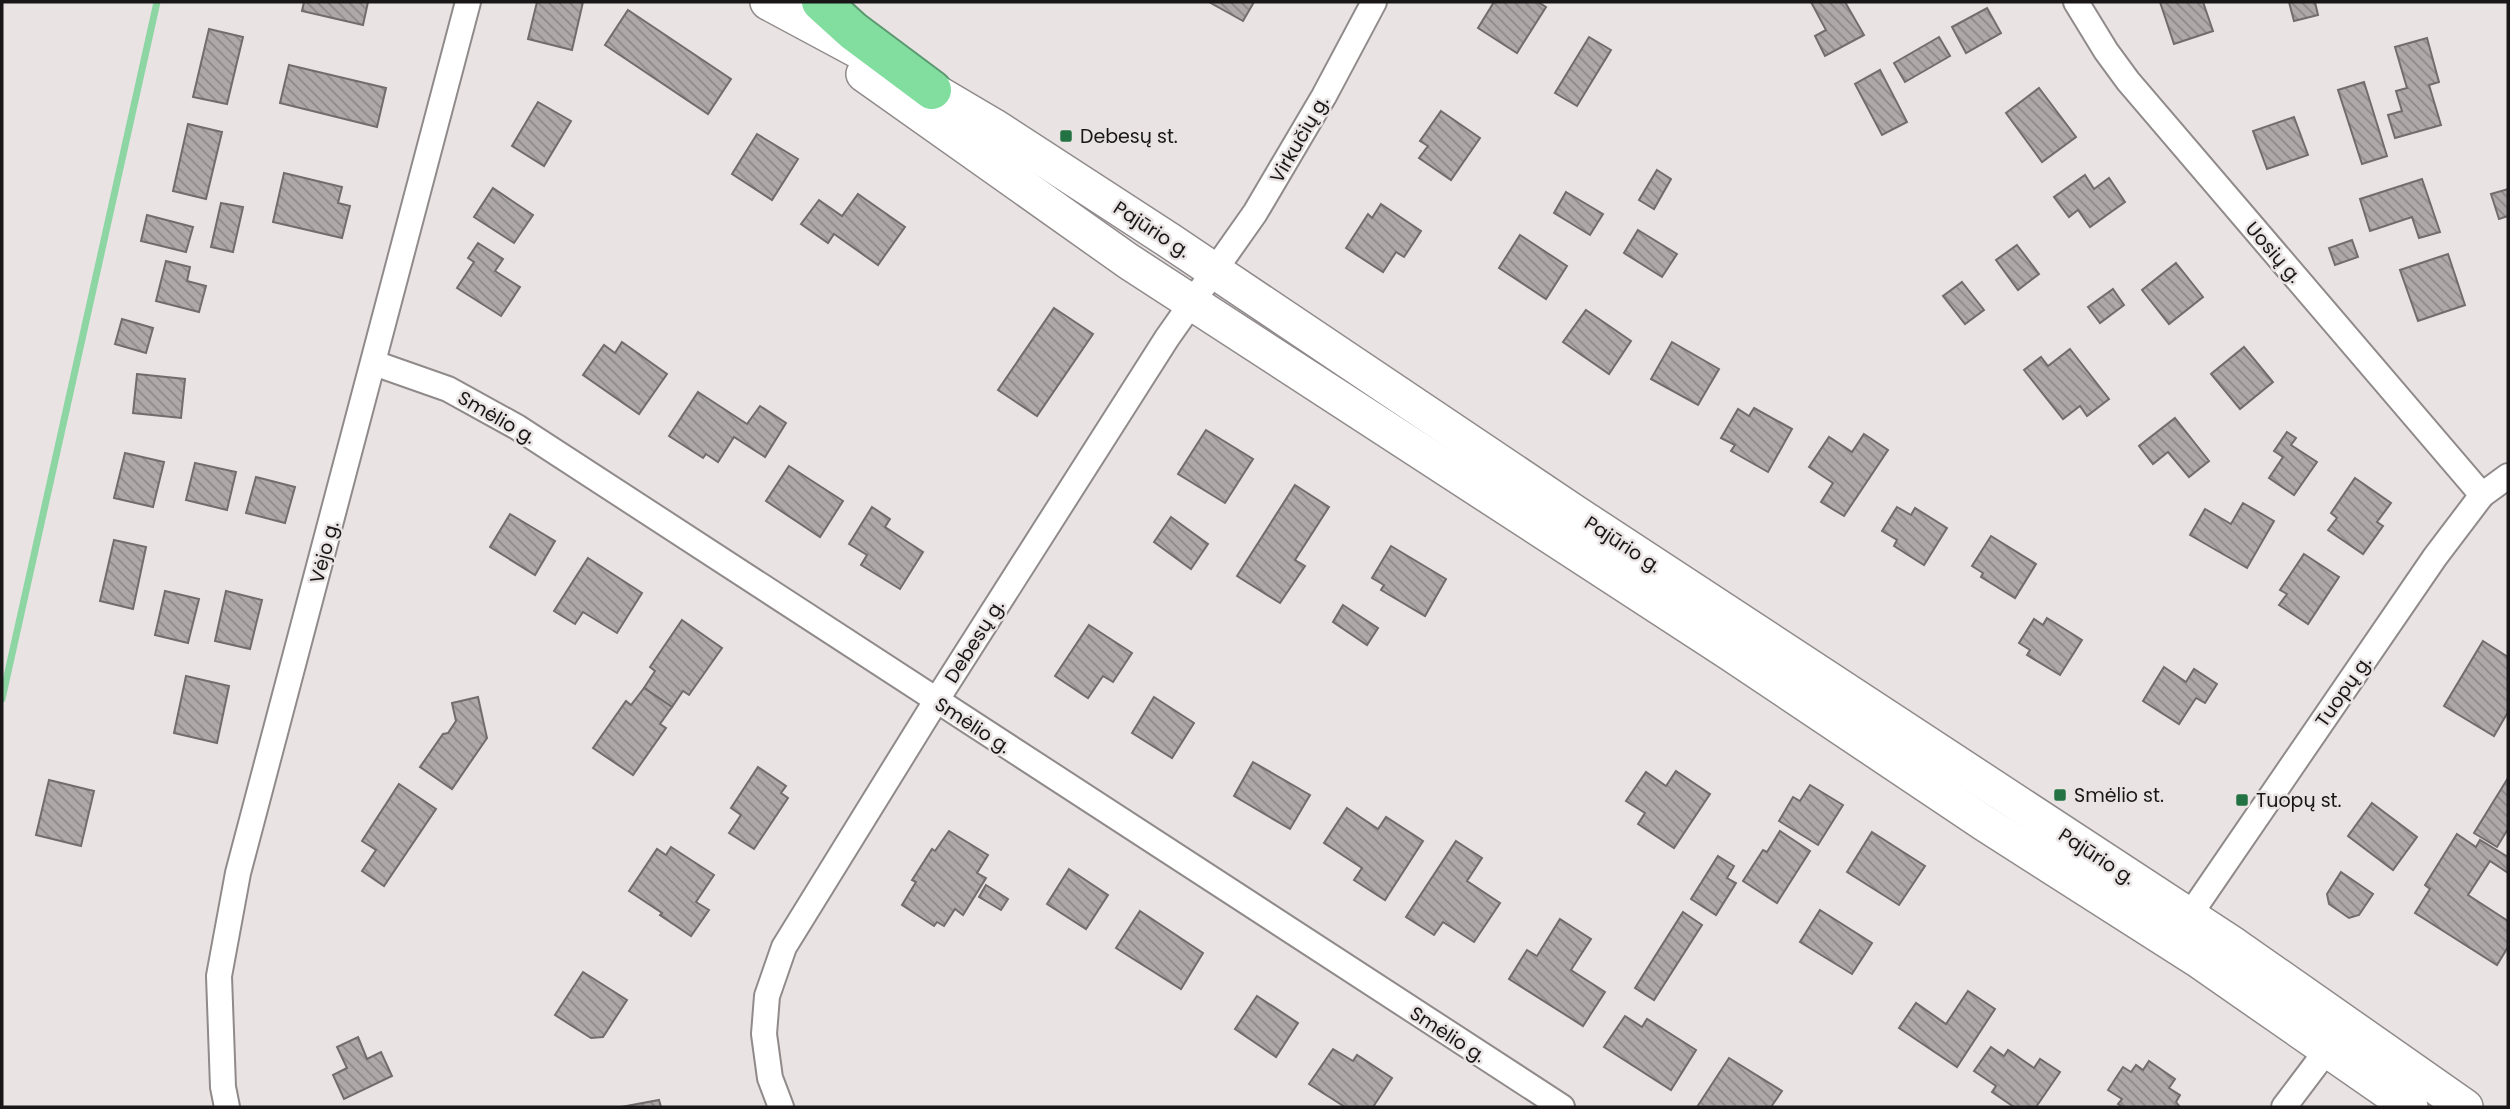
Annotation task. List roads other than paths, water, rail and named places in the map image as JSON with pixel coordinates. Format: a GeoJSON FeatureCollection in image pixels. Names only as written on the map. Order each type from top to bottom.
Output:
{"type":"FeatureCollection","features":[{"type":"Feature","properties":{"kind":"highway"},"geometry":{"type":"LineString","coordinates":[[821,2],[853,31],[932,90]]}},
{"type":"Feature","properties":{"kind":"main road","name":"Pajūrio g."},"geometry":{"type":"LineString","coordinates":[[761,2],[1128,261],[1729,652],[1984,823],[2197,959],[2410,1107]]}},
{"type":"Feature","properties":{"kind":"main road","name":"Pajūrio g."},"geometry":{"type":"LineString","coordinates":[[768,2],[993,126],[1215,271],[1575,513],[2189,916],[2465,1107]]}},
{"type":"Feature","properties":{"kind":"street","name":"Vėjo g."},"geometry":{"type":"LineString","coordinates":[[227,1107],[223,1087],[219,976],[238,873],[468,2]]}},
{"type":"Feature","properties":{"kind":"street","name":"Virkučių g."},"geometry":{"type":"LineString","coordinates":[[1215,271],[1255,213],[1324,96],[1374,2]]}},
{"type":"Feature","properties":{"kind":"street","name":"Uosių g."},"geometry":{"type":"LineString","coordinates":[[2076,2],[2128,81],[2482,495]]}},
{"type":"Feature","properties":{"kind":"street","name":"Debesų g."},"geometry":{"type":"LineString","coordinates":[[781,1107],[770,1078],[764,1034],[767,996],[784,947],[936,701],[1153,360],[1215,271]]}},
{"type":"Feature","properties":{"kind":"street","name":"Smėlio g."},"geometry":{"type":"LineString","coordinates":[[374,363],[448,389],[517,427],[1562,1107]]}},
{"type":"Feature","properties":{"kind":"street","name":"Tuopų g."},"geometry":{"type":"LineString","coordinates":[[2189,916],[2435,556],[2482,495],[2508,476]]}},
{"type":"Feature","properties":{"kind":"street"},"geometry":{"type":"LineString","coordinates":[[2284,1107],[2327,1050]]}},
{"type":"Feature","properties":{"kind":"waterway"},"geometry":{"type":"LineString","coordinates":[[2,699],[157,2]]}},
{"type":"Feature","properties":{"kind":"place","name":"Debesų st."},"geometry":{"type":"Point","coordinates":[1066,136]}},
{"type":"Feature","properties":{"kind":"place","name":"Smėlio st."},"geometry":{"type":"Point","coordinates":[2060,795]}},
{"type":"Feature","properties":{"kind":"place","name":"Tuopų st."},"geometry":{"type":"Point","coordinates":[2242,800]}}]}
